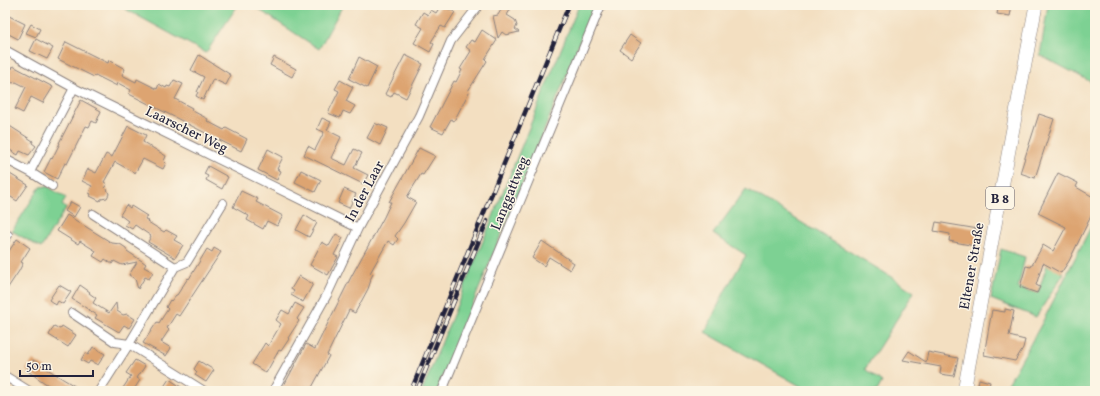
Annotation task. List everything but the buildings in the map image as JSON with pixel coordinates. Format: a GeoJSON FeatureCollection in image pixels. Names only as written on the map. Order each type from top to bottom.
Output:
{"type":"FeatureCollection","features":[{"type":"Feature","properties":{"kind":"main road","name":"Eltener Straße"},"geometry":{"type":"LineString","coordinates":[[964,391],[1036,5]]}},
{"type":"Feature","properties":{"kind":"street","name":"In der Laar"},"geometry":{"type":"LineString","coordinates":[[273,391],[328,293],[358,228],[419,116],[451,41],[479,5]]}},
{"type":"Feature","properties":{"kind":"street","name":"Langgattweg"},"geometry":{"type":"LineString","coordinates":[[442,391],[601,5]]}},
{"type":"Feature","properties":{"kind":"street","name":"Laarscher Weg"},"geometry":{"type":"LineString","coordinates":[[5,50],[74,88],[358,228]]}},
{"type":"Feature","properties":{"kind":"street"},"geometry":{"type":"LineString","coordinates":[[30,172],[74,88]]}},
{"type":"Feature","properties":{"kind":"street"},"geometry":{"type":"LineString","coordinates":[[5,159],[52,186]]}},
{"type":"Feature","properties":{"kind":"street"},"geometry":{"type":"LineString","coordinates":[[99,391],[130,344],[175,267],[187,262],[223,202]]}},
{"type":"Feature","properties":{"kind":"street"},"geometry":{"type":"LineString","coordinates":[[93,214],[175,267]]}},
{"type":"Feature","properties":{"kind":"street"},"geometry":{"type":"LineString","coordinates":[[72,313],[115,342],[130,344],[204,391]]}},
{"type":"Feature","properties":{"kind":"street"},"geometry":{"type":"LineString","coordinates":[[5,376],[29,391]]}},
{"type":"Feature","properties":{"kind":"green space"},"geometry":{"type":"Polygon","coordinates":[[[118,5],[238,5],[206,53],[118,5]]]}},
{"type":"Feature","properties":{"kind":"green space"},"geometry":{"type":"Polygon","coordinates":[[[252,5],[343,5],[319,49],[252,5]]]}},
{"type":"Feature","properties":{"kind":"green space"},"geometry":{"type":"Polygon","coordinates":[[[579,5],[594,5],[559,94],[437,391],[422,391],[579,5]]]}},
{"type":"Feature","properties":{"kind":"green space"},"geometry":{"type":"Polygon","coordinates":[[[1048,5],[1095,5],[1095,84],[1040,55],[1048,5]]]}},
{"type":"Feature","properties":{"kind":"green space"},"geometry":{"type":"Polygon","coordinates":[[[47,186],[66,198],[62,205],[66,208],[41,248],[12,231],[40,187],[47,186]]]}},
{"type":"Feature","properties":{"kind":"green space"},"geometry":{"type":"Polygon","coordinates":[[[746,189],[914,292],[865,369],[882,382],[877,391],[809,391],[705,332],[725,291],[746,255],[713,234],[746,189]]]}},
{"type":"Feature","properties":{"kind":"green space"},"geometry":{"type":"Polygon","coordinates":[[[1095,219],[1095,391],[1004,391],[1042,323],[1095,219]]]}},
{"type":"Feature","properties":{"kind":"green space"},"geometry":{"type":"Polygon","coordinates":[[[1001,249],[1025,257],[1018,288],[1038,293],[1047,265],[1064,273],[1036,317],[991,299],[1001,249]]]}},
{"type":"Feature","properties":{"kind":"railway"},"geometry":{"type":"LineString","coordinates":[[411,391],[569,5]]}},
{"type":"Feature","properties":{"kind":"railway"},"geometry":{"type":"LineString","coordinates":[[417,391],[487,221]]}}]}
